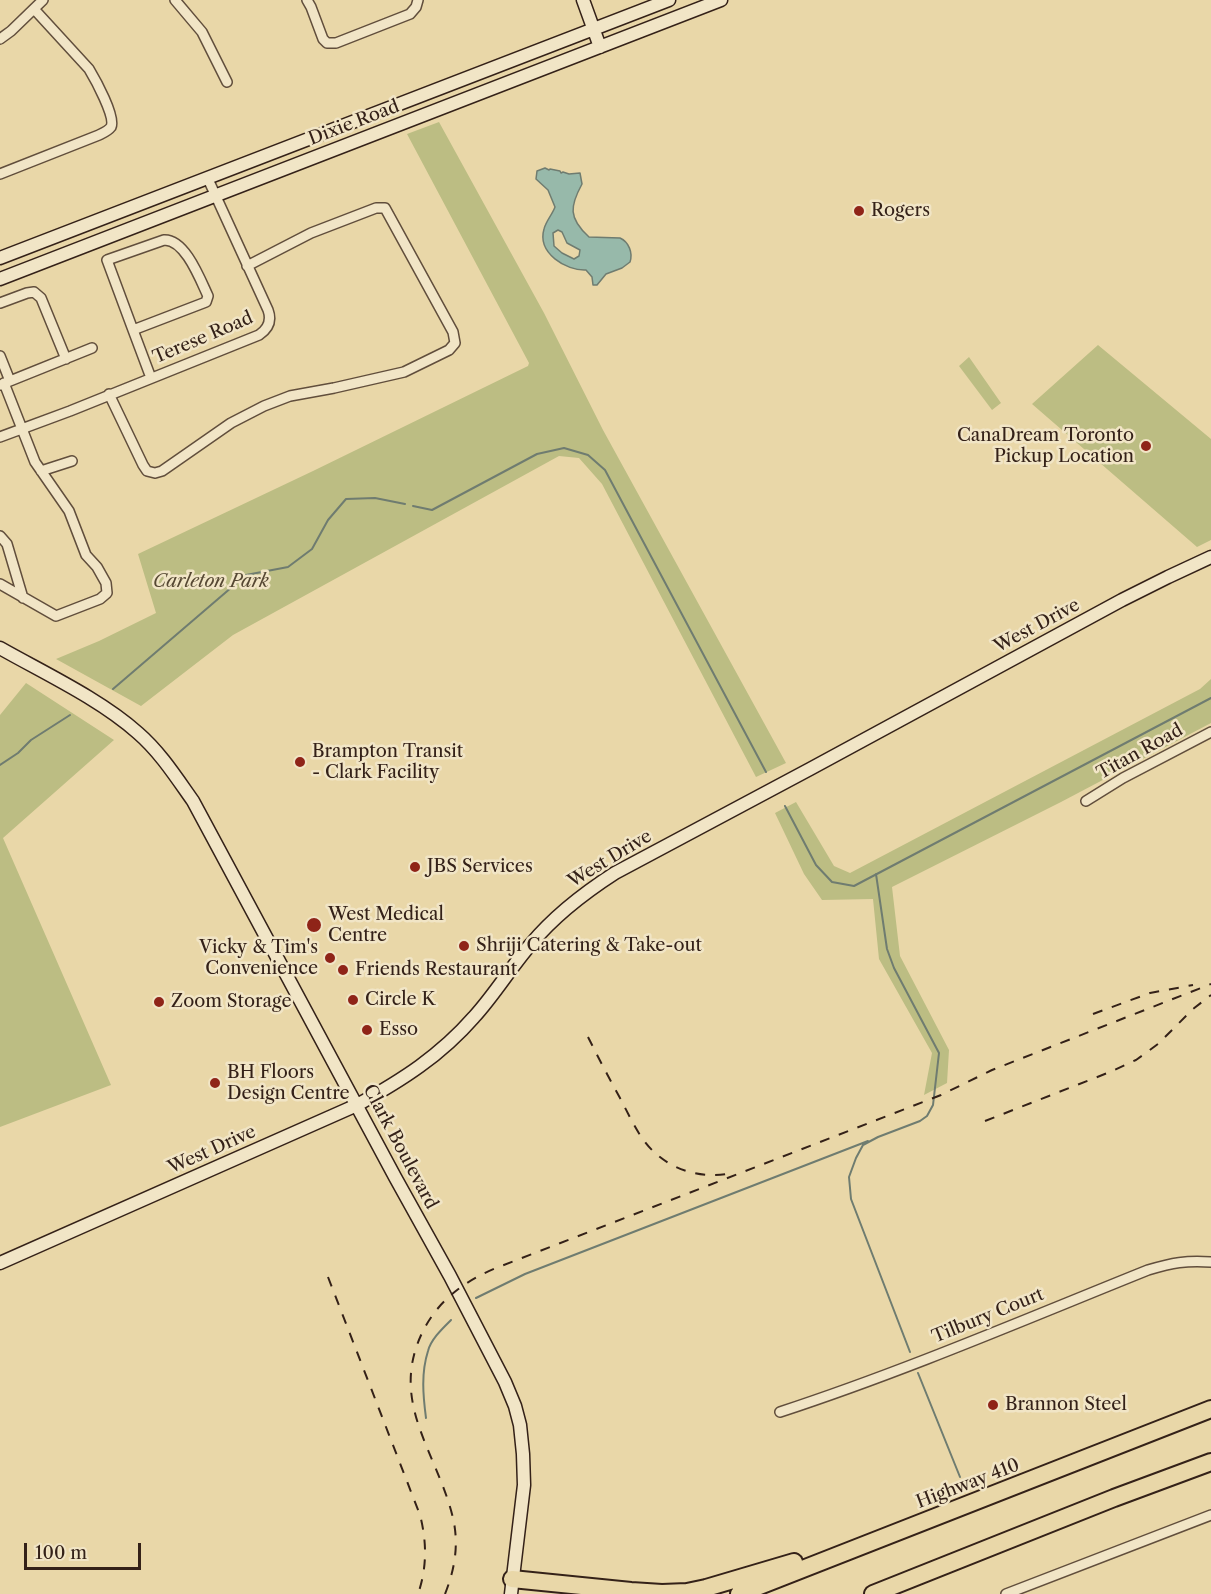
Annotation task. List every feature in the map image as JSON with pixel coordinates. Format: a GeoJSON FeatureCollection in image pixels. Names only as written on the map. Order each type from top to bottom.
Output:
{"type":"FeatureCollection","features":[{"type":"Feature","properties":{"kind":"highway","name":"Highway 410"},"geometry":{"type":"LineString","coordinates":[[739,1594],[1207,1410]]}},
{"type":"Feature","properties":{"kind":"highway"},"geometry":{"type":"LineString","coordinates":[[873,1594],[1211,1462]]}},
{"type":"Feature","properties":{"kind":"highway"},"geometry":{"type":"LineString","coordinates":[[512,1586],[662,1593],[687,1592],[805,1559],[854,1549]]}},
{"type":"Feature","properties":{"kind":"street"},"geometry":{"type":"LineString","coordinates":[[0,39],[43,0]]}},
{"type":"Feature","properties":{"kind":"street"},"geometry":{"type":"LineString","coordinates":[[175,0],[202,32],[227,82]]}},
{"type":"Feature","properties":{"kind":"street"},"geometry":{"type":"LineString","coordinates":[[307,0],[323,39],[327,43],[336,43],[410,14],[418,0]]}},
{"type":"Feature","properties":{"kind":"street"},"geometry":{"type":"LineString","coordinates":[[583,0],[600,47]]}},
{"type":"Feature","properties":{"kind":"street","name":"Dixie Road"},"geometry":{"type":"LineString","coordinates":[[0,258],[669,0]]}},
{"type":"Feature","properties":{"kind":"street","name":"Dixie Road"},"geometry":{"type":"LineString","coordinates":[[0,279],[722,0]]}},
{"type":"Feature","properties":{"kind":"street"},"geometry":{"type":"LineString","coordinates":[[0,174],[99,135],[109,130],[112,125],[109,110],[89,69],[34,9]]}},
{"type":"Feature","properties":{"kind":"street","name":"Terese Road"},"geometry":{"type":"LineString","coordinates":[[0,437],[70,411],[264,331],[270,317],[208,179]]}},
{"type":"Feature","properties":{"kind":"street"},"geometry":{"type":"LineString","coordinates":[[109,394],[143,465],[147,471],[155,473],[162,471],[231,423],[264,406],[290,396],[404,372],[449,350],[455,343],[453,332],[385,208],[376,208],[311,233],[248,266]]}},
{"type":"Feature","properties":{"kind":"street"},"geometry":{"type":"LineString","coordinates":[[133,330],[206,302],[208,296],[188,257],[171,239],[107,260],[133,330],[151,378]]}},
{"type":"Feature","properties":{"kind":"street"},"geometry":{"type":"LineString","coordinates":[[0,303],[34,292],[41,298],[66,359]]}},
{"type":"Feature","properties":{"kind":"street"},"geometry":{"type":"LineString","coordinates":[[5,383],[92,348]]}},
{"type":"Feature","properties":{"kind":"street"},"geometry":{"type":"LineString","coordinates":[[0,356],[5,383],[35,462],[69,511],[86,555],[97,567],[106,583],[106,593],[100,599],[56,616],[0,584]]}},
{"type":"Feature","properties":{"kind":"street"},"geometry":{"type":"LineString","coordinates":[[41,471],[72,461]]}},
{"type":"Feature","properties":{"kind":"street"},"geometry":{"type":"LineString","coordinates":[[0,536],[7,544],[24,598]]}},
{"type":"Feature","properties":{"kind":"street","name":"West Drive"},"geometry":{"type":"LineString","coordinates":[[0,1263],[357,1105],[396,1084],[438,1052],[474,1017],[544,929],[587,891],[615,873],[1122,600],[1211,557]]}},
{"type":"Feature","properties":{"kind":"street","name":"Clark Boulevard"},"geometry":{"type":"LineString","coordinates":[[0,648],[121,719],[153,748],[193,801],[450,1276],[515,1406],[524,1454],[524,1485],[512,1586]]}},
{"type":"Feature","properties":{"kind":"street","name":"Titan Road"},"geometry":{"type":"LineString","coordinates":[[1086,801],[1123,778],[1211,732]]}},
{"type":"Feature","properties":{"kind":"street","name":"Tilbury Court"},"geometry":{"type":"LineString","coordinates":[[780,1412],[889,1373],[1148,1270],[1177,1262],[1195,1260],[1211,1262]]}},
{"type":"Feature","properties":{"kind":"street"},"geometry":{"type":"LineString","coordinates":[[1006,1594],[1211,1515]]}},
{"type":"Feature","properties":{"kind":"green space","name":"Carleton Park"},"geometry":{"type":"Polygon","coordinates":[[[439,122],[544,313],[603,430],[786,763],[756,777],[602,484],[579,458],[559,456],[233,635],[141,706],[56,659],[156,613],[138,554],[528,366],[529,363],[407,134],[439,122]]]}},
{"type":"Feature","properties":{"kind":"green space"},"geometry":{"type":"Polygon","coordinates":[[[1098,345],[1211,439],[1211,540],[1197,547],[1032,404],[1098,345]]]}},
{"type":"Feature","properties":{"kind":"green space"},"geometry":{"type":"Polygon","coordinates":[[[969,357],[1001,403],[992,410],[959,366],[969,357]]]}},
{"type":"Feature","properties":{"kind":"green space"},"geometry":{"type":"Polygon","coordinates":[[[1211,679],[1211,723],[892,887],[900,956],[949,1050],[947,1083],[924,1095],[932,1053],[879,959],[873,899],[822,900],[804,874],[775,813],[796,802],[834,866],[850,873],[1200,689],[1211,679]]]}},
{"type":"Feature","properties":{"kind":"green space"},"geometry":{"type":"Polygon","coordinates":[[[26,683],[114,740],[3,838],[111,1085],[0,1127],[0,715],[26,683]]]}},
{"type":"Feature","properties":{"kind":"shaded area"},"geometry":{"type":"Polygon","coordinates":[[[545,168],[561,173],[580,173],[582,184],[573,205],[577,224],[589,237],[620,238],[626,242],[630,248],[630,262],[606,274],[597,285],[593,285],[592,277],[586,270],[578,270],[555,259],[545,246],[543,238],[545,226],[555,207],[548,190],[536,179],[537,171],[545,168]],[[558,230],[553,233],[554,246],[574,259],[579,256],[580,250],[567,243],[562,232],[558,230]]]}},
{"type":"Feature","properties":{"kind":"waterway"},"geometry":{"type":"LineString","coordinates":[[413,506],[432,510],[537,454],[564,448],[588,455],[605,470],[766,772]]}},
{"type":"Feature","properties":{"kind":"waterway"},"geometry":{"type":"LineString","coordinates":[[113,689],[246,575],[288,567],[312,549],[328,520],[346,499],[375,498],[405,504]]}},
{"type":"Feature","properties":{"kind":"waterway"},"geometry":{"type":"LineString","coordinates":[[785,806],[816,865],[832,882],[854,886],[1211,698]]}},
{"type":"Feature","properties":{"kind":"waterway"},"geometry":{"type":"LineString","coordinates":[[0,765],[18,753],[31,740],[70,715]]}},
{"type":"Feature","properties":{"kind":"waterway"},"geometry":{"type":"LineString","coordinates":[[876,874],[887,949],[894,968],[939,1053],[933,1105],[927,1116],[863,1145],[849,1177],[851,1199],[910,1352]]}},
{"type":"Feature","properties":{"kind":"waterway"},"geometry":{"type":"LineString","coordinates":[[476,1298],[525,1274],[868,1141]]}},
{"type":"Feature","properties":{"kind":"waterway"},"geometry":{"type":"LineString","coordinates":[[426,1418],[423,1384],[426,1359],[432,1342],[451,1320]]}},
{"type":"Feature","properties":{"kind":"waterway"},"geometry":{"type":"LineString","coordinates":[[918,1373],[960,1477]]}},
{"type":"Feature","properties":{"kind":"railway"},"geometry":{"type":"LineString","coordinates":[[445,1594],[455,1556],[455,1528],[446,1494],[419,1425],[413,1403],[411,1379],[414,1355],[424,1329],[430,1318],[454,1292],[496,1268],[941,1095],[992,1070],[1211,984]]}},
{"type":"Feature","properties":{"kind":"railway"},"geometry":{"type":"LineString","coordinates":[[1093,1014],[1150,993],[1193,985]]}},
{"type":"Feature","properties":{"kind":"railway"},"geometry":{"type":"LineString","coordinates":[[985,1121],[1136,1060],[1158,1044],[1193,1009],[1211,995]]}},
{"type":"Feature","properties":{"kind":"railway"},"geometry":{"type":"LineString","coordinates":[[588,1037],[635,1126],[653,1151],[671,1164],[692,1173],[727,1174]]}},
{"type":"Feature","properties":{"kind":"railway"},"geometry":{"type":"LineString","coordinates":[[328,1277],[420,1515],[425,1555],[418,1594]]}},
{"type":"Feature","properties":{"kind":"place","name":"Rogers"},"geometry":{"type":"Point","coordinates":[859,211]}},
{"type":"Feature","properties":{"kind":"place","name":"CanaDream Toronto Pickup Location"},"geometry":{"type":"Point","coordinates":[1146,446]}},
{"type":"Feature","properties":{"kind":"place","name":"Brampton Transit - Clark Facility"},"geometry":{"type":"Point","coordinates":[300,762]}},
{"type":"Feature","properties":{"kind":"place","name":"JBS Services"},"geometry":{"type":"Point","coordinates":[415,867]}},
{"type":"Feature","properties":{"kind":"place","name":"West Medical Centre"},"geometry":{"type":"Point","coordinates":[314,925]}},
{"type":"Feature","properties":{"kind":"place","name":"Shriji Catering & Take-out"},"geometry":{"type":"Point","coordinates":[464,946]}},
{"type":"Feature","properties":{"kind":"place","name":"Vicky & Tim's Convenience"},"geometry":{"type":"Point","coordinates":[330,958]}},
{"type":"Feature","properties":{"kind":"place","name":"Friends Restaurant"},"geometry":{"type":"Point","coordinates":[343,970]}},
{"type":"Feature","properties":{"kind":"place","name":"Circle K"},"geometry":{"type":"Point","coordinates":[353,1000]}},
{"type":"Feature","properties":{"kind":"place","name":"Zoom Storage"},"geometry":{"type":"Point","coordinates":[159,1002]}},
{"type":"Feature","properties":{"kind":"place","name":"Esso"},"geometry":{"type":"Point","coordinates":[367,1030]}},
{"type":"Feature","properties":{"kind":"place","name":"BH Floors Design Centre"},"geometry":{"type":"Point","coordinates":[215,1083]}},
{"type":"Feature","properties":{"kind":"place","name":"Brannon Steel"},"geometry":{"type":"Point","coordinates":[993,1405]}}]}
